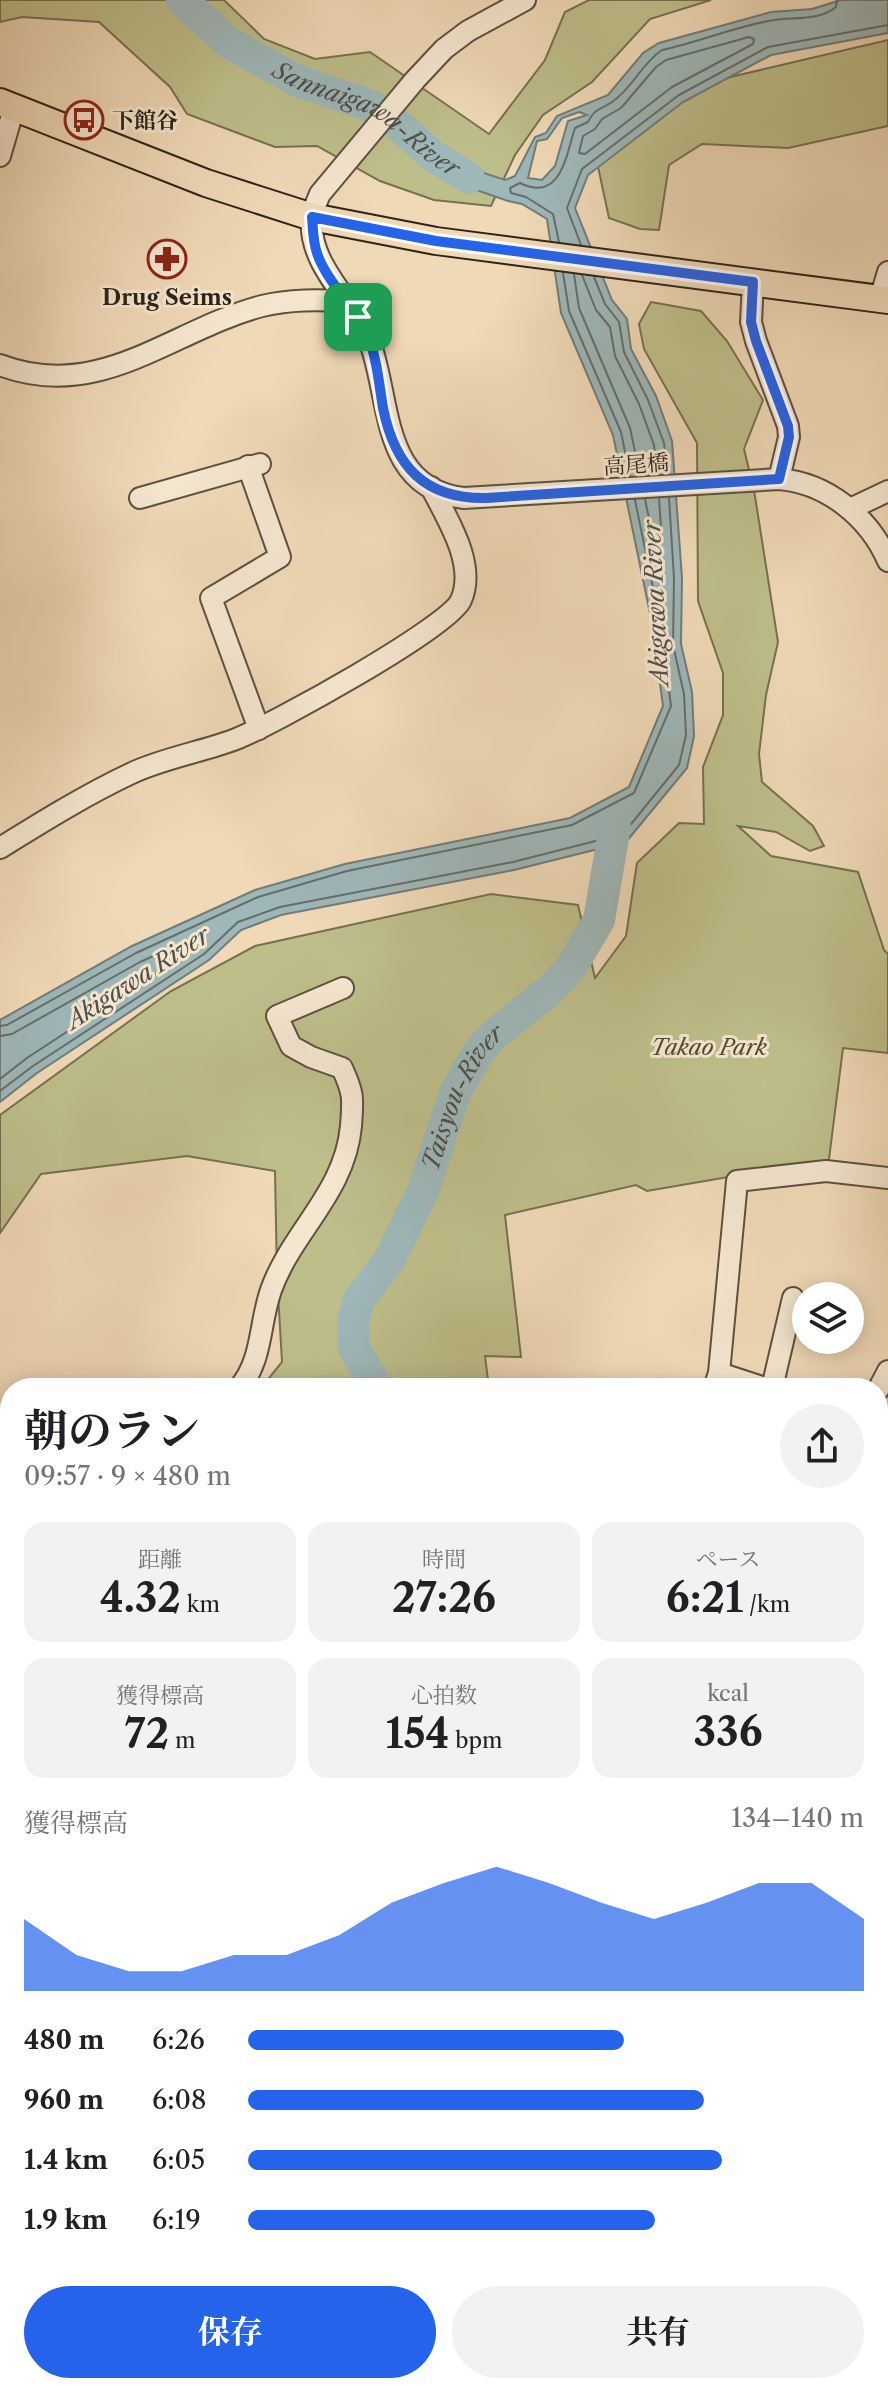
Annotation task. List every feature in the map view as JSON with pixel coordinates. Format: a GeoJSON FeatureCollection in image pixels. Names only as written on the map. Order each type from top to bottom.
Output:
{"type":"FeatureCollection","features":[{"type":"Feature","properties":{"kind":"main road"},"geometry":{"type":"LineString","coordinates":[[7,105],[206,183],[312,217],[436,241],[884,300]]}},
{"type":"Feature","properties":{"kind":"street"},"geometry":{"type":"LineString","coordinates":[[0,848],[133,772],[259,729],[358,675],[447,618],[458,607],[463,597],[466,573],[455,536],[431,487],[409,467],[394,442],[386,419],[371,346],[347,301],[318,257],[312,217],[320,194],[415,80],[460,36],[525,0]]}},
{"type":"Feature","properties":{"kind":"street"},"geometry":{"type":"LineString","coordinates":[[0,156],[7,105]]}},
{"type":"Feature","properties":{"kind":"street"},"geometry":{"type":"LineString","coordinates":[[884,300],[888,272]]}},
{"type":"Feature","properties":{"kind":"street"},"geometry":{"type":"LineString","coordinates":[[753,282],[751,322],[788,426],[789,437],[779,479],[812,487],[850,509],[872,533],[888,561]]}},
{"type":"Feature","properties":{"kind":"street"},"geometry":{"type":"LineString","coordinates":[[0,365],[16,371],[50,376],[82,375],[113,368],[258,307],[289,300],[347,301]]}},
{"type":"Feature","properties":{"kind":"street"},"geometry":{"type":"LineString","coordinates":[[140,498],[254,465],[280,557],[211,598],[259,729]]}},
{"type":"Feature","properties":{"kind":"street","name":"高尾橋"},"geometry":{"type":"LineString","coordinates":[[431,487],[464,498],[779,479]]}},
{"type":"Feature","properties":{"kind":"street"},"geometry":{"type":"LineString","coordinates":[[850,509],[888,491]]}},
{"type":"Feature","properties":{"kind":"street"},"geometry":{"type":"LineString","coordinates":[[248,1378],[256,1359],[270,1292],[285,1259],[338,1178],[349,1147],[354,1092],[342,1068],[291,1046],[277,1016],[343,988]]}},
{"type":"Feature","properties":{"kind":"street"},"geometry":{"type":"LineString","coordinates":[[717,1378],[737,1181],[826,1171],[888,1178]]}},
{"type":"Feature","properties":{"kind":"street"},"geometry":{"type":"LineString","coordinates":[[774,1378],[792,1302]]}},
{"type":"Feature","properties":{"kind":"green space"},"geometry":{"type":"Polygon","coordinates":[[[0,0],[224,0],[264,39],[315,59],[370,52],[489,134],[545,60],[565,12],[589,0],[711,0],[650,19],[592,82],[543,115],[515,155],[491,206],[434,200],[380,181],[317,146],[275,147],[187,114],[170,87],[99,22],[22,17],[0,22],[0,0]]]}},
{"type":"Feature","properties":{"kind":"green space"},"geometry":{"type":"Polygon","coordinates":[[[888,40],[888,126],[788,148],[702,144],[669,165],[659,230],[640,229],[609,218],[597,162],[692,86],[888,40]]]}},
{"type":"Feature","properties":{"kind":"green space","name":"Takao Park"},"geometry":{"type":"Polygon","coordinates":[[[651,302],[701,311],[727,341],[763,400],[744,449],[754,490],[778,642],[766,695],[759,754],[762,782],[813,826],[824,846],[810,851],[776,832],[738,826],[771,856],[858,872],[888,954],[888,1053],[843,1048],[828,1167],[734,1176],[647,1191],[636,1185],[505,1215],[521,1357],[485,1356],[488,1378],[269,1378],[282,1362],[275,1171],[187,1156],[41,1174],[0,1233],[0,1115],[171,991],[255,946],[491,894],[578,905],[595,978],[626,936],[637,863],[679,823],[704,824],[703,767],[723,715],[723,673],[698,601],[697,443],[644,349],[639,324],[651,302]]]}},
{"type":"Feature","properties":{"kind":"water","name":"Akigawa River"},"geometry":{"type":"Polygon","coordinates":[[[841,0],[888,0],[888,33],[771,55],[683,102],[588,175],[575,208],[612,300],[627,319],[631,349],[656,396],[672,441],[682,578],[681,644],[692,692],[694,736],[687,768],[626,842],[514,870],[281,915],[241,930],[209,960],[37,1073],[0,1102],[0,1020],[132,946],[255,890],[345,864],[570,818],[629,787],[663,706],[652,623],[613,435],[561,313],[547,219],[522,204],[453,182],[433,156],[505,180],[515,176],[535,137],[546,133],[557,116],[608,95],[643,53],[659,43],[771,12],[812,9],[841,0]],[[579,112],[562,118],[547,139],[537,141],[528,178],[542,180],[555,166],[568,121],[587,115],[579,112]]]}},
{"type":"Feature","properties":{"kind":"waterway","name":"Sannaigawa-River"},"geometry":{"type":"LineString","coordinates":[[182,0],[229,43],[298,81],[371,106],[388,116],[433,156],[469,178]]}},
{"type":"Feature","properties":{"kind":"waterway","name":"Taisyou-River"},"geometry":{"type":"LineString","coordinates":[[371,1378],[354,1348],[353,1321],[359,1300],[390,1259],[423,1191],[455,1093],[479,1051],[495,1034],[550,990],[572,966],[599,920],[615,826]]}},
{"type":"Feature","properties":{"kind":"place","name":"下館谷"},"geometry":{"type":"Point","coordinates":[84,120]}},
{"type":"Feature","properties":{"kind":"place","name":"Drug Seims"},"geometry":{"type":"Point","coordinates":[167,259]}},
{"type":"Feature","properties":{"kind":"route"},"geometry":{"type":"LineString","coordinates":[[312,217],[436,241],[753,282],[751,322],[788,426],[789,437],[779,479],[486,498],[448,495],[422,480],[398,451],[386,419],[375,357],[358,317],[318,257],[312,217]]}}]}
